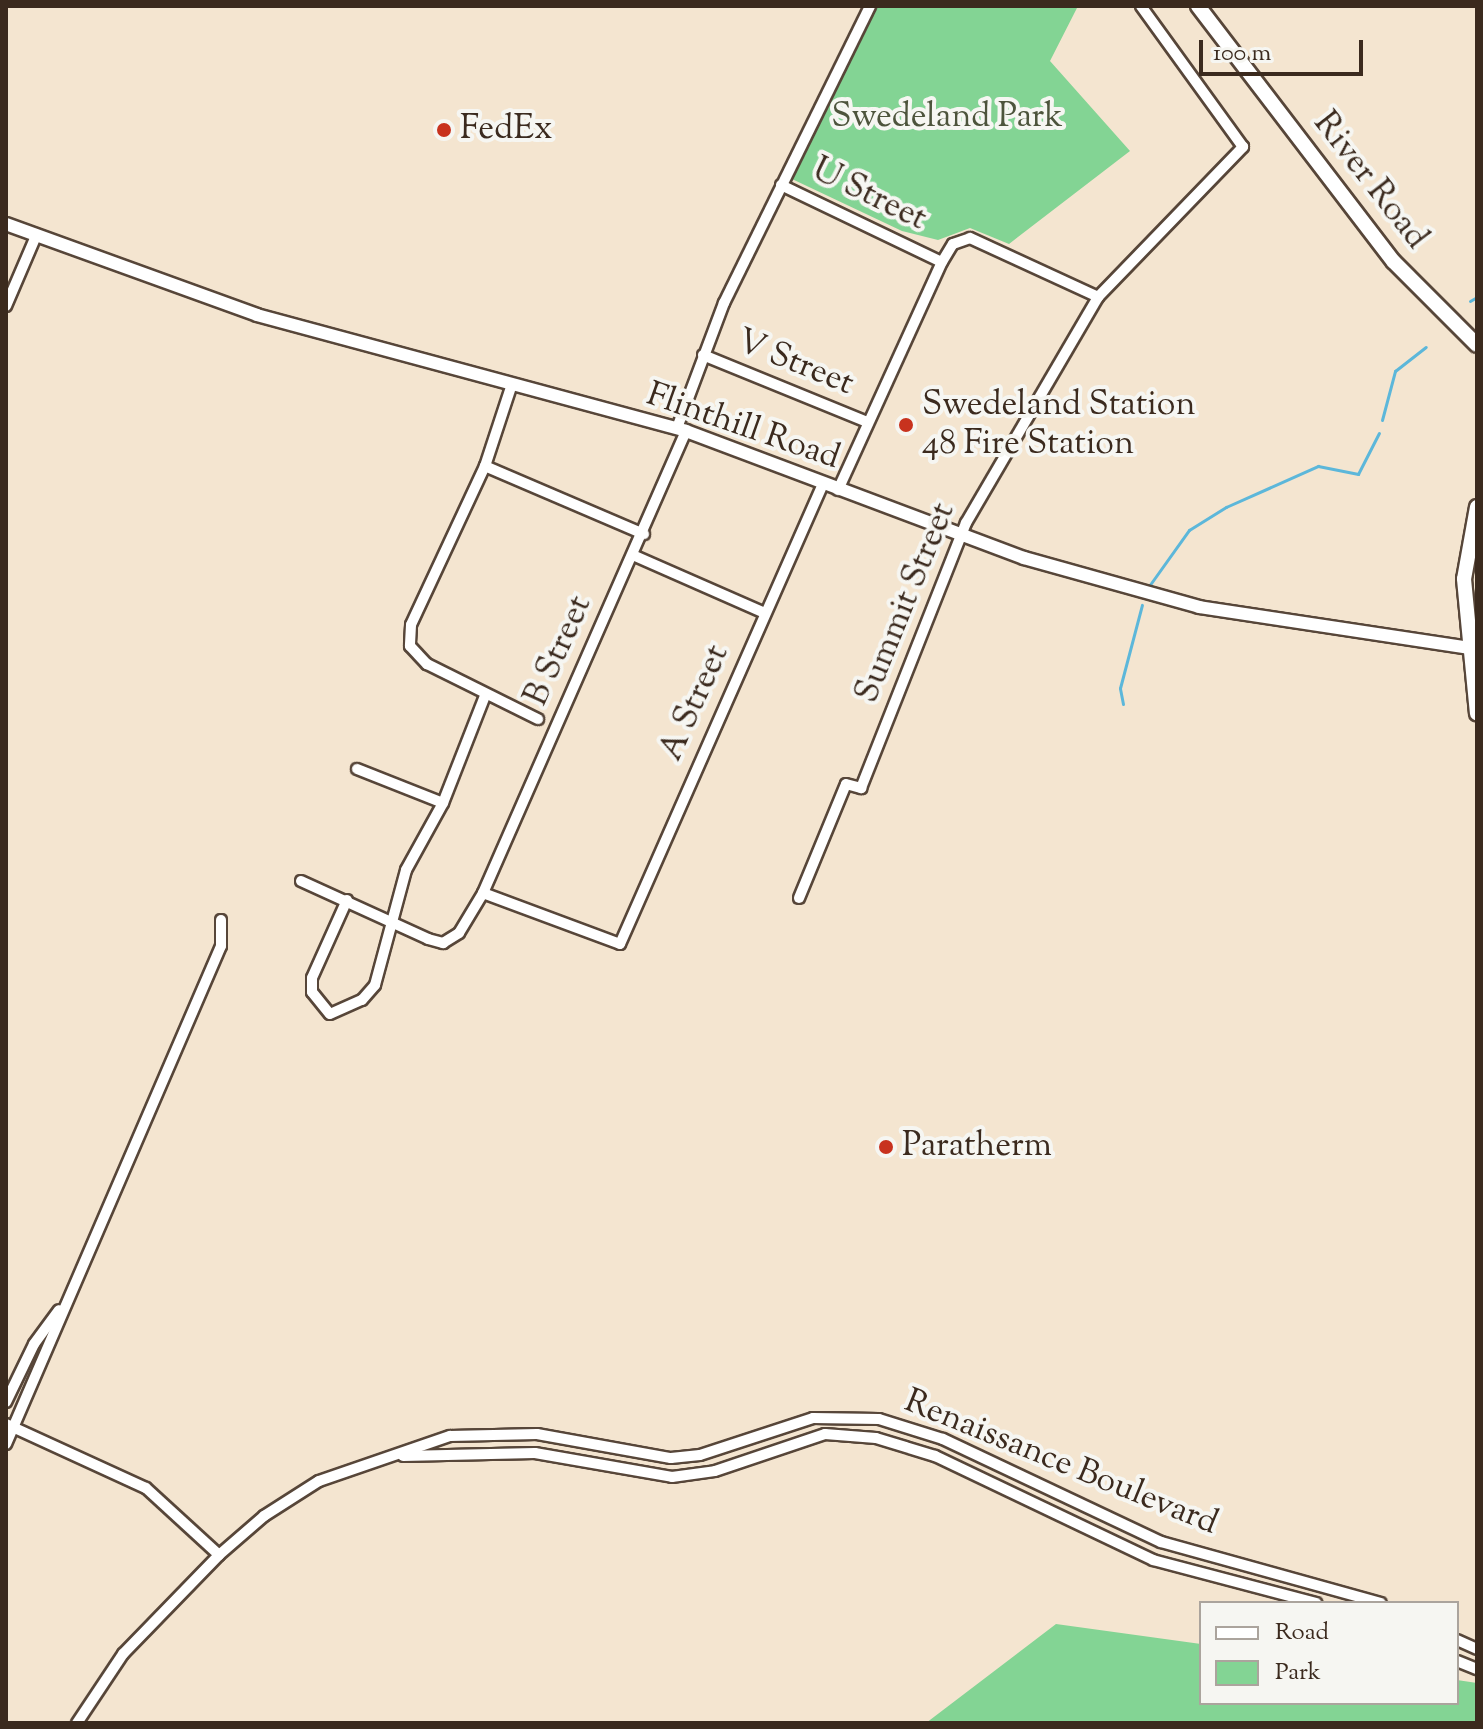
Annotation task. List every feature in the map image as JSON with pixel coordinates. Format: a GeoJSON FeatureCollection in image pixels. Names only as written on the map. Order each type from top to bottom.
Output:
{"type":"FeatureCollection","features":[{"type":"Feature","properties":{"kind":"main road","name":"River Road"},"geometry":{"type":"LineString","coordinates":[[1198,6],[1387,253],[1477,345]]}},
{"type":"Feature","properties":{"kind":"main road"},"geometry":{"type":"LineString","coordinates":[[1477,507],[1464,579],[1477,713]]}},
{"type":"Feature","properties":{"kind":"street","name":"B Street"},"geometry":{"type":"LineString","coordinates":[[394,924],[443,943],[459,933],[483,893],[644,534],[682,430],[703,355],[781,185],[870,6]]}},
{"type":"Feature","properties":{"kind":"street","name":"Summit Street"},"geometry":{"type":"LineString","coordinates":[[799,898],[846,784],[861,788],[959,538],[1098,297],[1243,147],[1141,6]]}},
{"type":"Feature","properties":{"kind":"street","name":"U Street"},"geometry":{"type":"LineString","coordinates":[[781,185],[942,262],[953,244],[970,238],[1098,297]]}},
{"type":"Feature","properties":{"kind":"street","name":"Flinthill Road"},"geometry":{"type":"LineString","coordinates":[[6,224],[257,315],[682,430],[959,538],[1199,607],[1469,648]]}},
{"type":"Feature","properties":{"kind":"street"},"geometry":{"type":"LineString","coordinates":[[6,306],[36,236]]}},
{"type":"Feature","properties":{"kind":"street"},"geometry":{"type":"LineString","coordinates":[[838,490],[942,262]]}},
{"type":"Feature","properties":{"kind":"street","name":"V Street"},"geometry":{"type":"LineString","coordinates":[[703,355],[867,422]]}},
{"type":"Feature","properties":{"kind":"street"},"geometry":{"type":"LineString","coordinates":[[512,384],[485,466],[411,625],[410,646],[427,664],[485,696],[538,719]]}},
{"type":"Feature","properties":{"kind":"street"},"geometry":{"type":"LineString","coordinates":[[485,466],[644,534]]}},
{"type":"Feature","properties":{"kind":"street","name":"A Street"},"geometry":{"type":"LineString","coordinates":[[483,893],[620,944],[823,484]]}},
{"type":"Feature","properties":{"kind":"street"},"geometry":{"type":"LineString","coordinates":[[635,556],[765,613]]}},
{"type":"Feature","properties":{"kind":"street"},"geometry":{"type":"LineString","coordinates":[[347,900],[312,978],[312,992],[330,1014],[362,1000],[375,985],[394,924],[406,870],[443,803],[485,696]]}},
{"type":"Feature","properties":{"kind":"street"},"geometry":{"type":"LineString","coordinates":[[357,769],[443,803]]}},
{"type":"Feature","properties":{"kind":"street"},"geometry":{"type":"LineString","coordinates":[[301,881],[394,924]]}},
{"type":"Feature","properties":{"kind":"street"},"geometry":{"type":"LineString","coordinates":[[6,1444],[10,1426],[70,1296],[221,946],[221,920]]}},
{"type":"Feature","properties":{"kind":"street"},"geometry":{"type":"LineString","coordinates":[[6,1402],[34,1344],[70,1296]]}},
{"type":"Feature","properties":{"kind":"street","name":"Renaissance Boulevard"},"geometry":{"type":"LineString","coordinates":[[77,1723],[108,1673],[219,1555],[292,1495],[389,1456],[450,1436],[512,1433],[680,1457],[813,1418],[869,1417],[943,1439],[1161,1542],[1374,1601]]}},
{"type":"Feature","properties":{"kind":"street"},"geometry":{"type":"LineString","coordinates":[[10,1426],[146,1488],[219,1555]]}},
{"type":"Feature","properties":{"kind":"street","name":"Renaissance Boulevard"},"geometry":{"type":"LineString","coordinates":[[389,1456],[535,1453],[672,1477],[715,1471],[825,1434],[876,1438],[935,1456],[1153,1560],[1308,1601]]}},
{"type":"Feature","properties":{"kind":"green space","name":"Swedeland Park"},"geometry":{"type":"Polygon","coordinates":[[[877,6],[1078,6],[1050,61],[1130,151],[1009,244],[970,228],[938,240],[902,231],[792,179],[877,6]]]}},
{"type":"Feature","properties":{"kind":"green space"},"geometry":{"type":"Polygon","coordinates":[[[1056,1624],[1199,1644],[1199,1705],[1459,1705],[1459,1680],[1477,1683],[1477,1723],[926,1723],[1056,1624]]]}},
{"type":"Feature","properties":{"kind":"waterway"},"geometry":{"type":"LineString","coordinates":[[1470,301],[1477,297]]}},
{"type":"Feature","properties":{"kind":"waterway"},"geometry":{"type":"LineString","coordinates":[[1382,420],[1395,371],[1426,347]]}},
{"type":"Feature","properties":{"kind":"waterway"},"geometry":{"type":"LineString","coordinates":[[1149,586],[1189,530],[1226,507],[1318,466],[1358,474],[1379,433]]}},
{"type":"Feature","properties":{"kind":"waterway"},"geometry":{"type":"LineString","coordinates":[[1123,704],[1120,688],[1142,605]]}},
{"type":"Feature","properties":{"kind":"place","name":"FedEx"},"geometry":{"type":"Point","coordinates":[444,130]}},
{"type":"Feature","properties":{"kind":"place","name":"Swedeland Station 48 Fire Station"},"geometry":{"type":"Point","coordinates":[906,425]}},
{"type":"Feature","properties":{"kind":"place","name":"Paratherm"},"geometry":{"type":"Point","coordinates":[886,1147]}}]}
